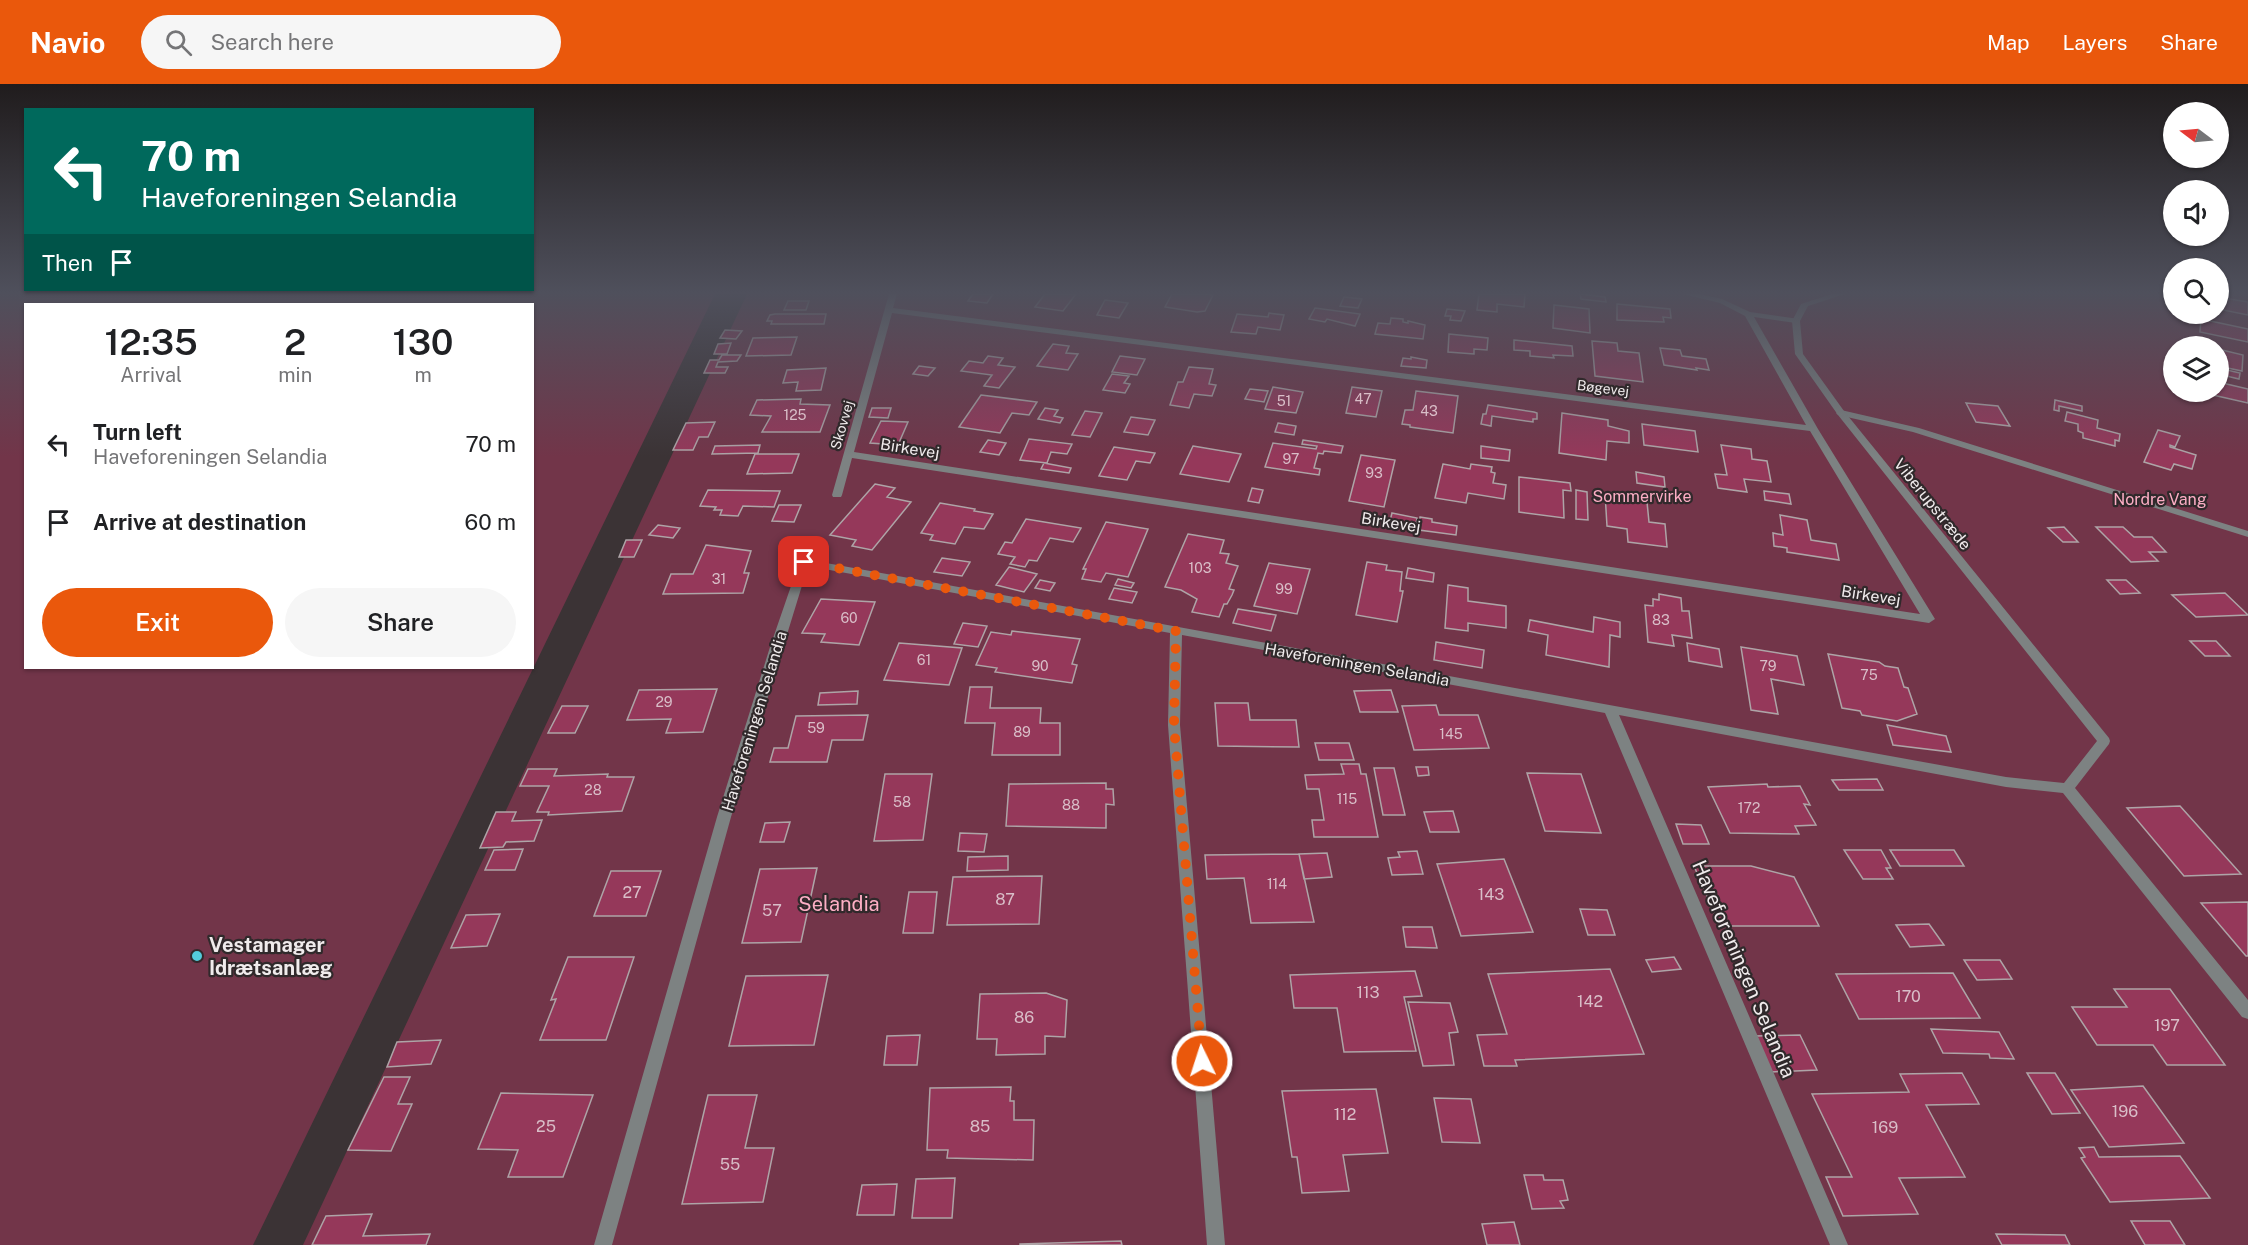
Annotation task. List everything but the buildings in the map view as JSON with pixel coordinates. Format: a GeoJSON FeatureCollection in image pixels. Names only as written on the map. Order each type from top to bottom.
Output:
{"type":"FeatureCollection","features":[{"type":"Feature","properties":{"kind":"street","name":"Skovvej"},"geometry":{"type":"LineString","coordinates":[[837,495],[878,348]]}},
{"type":"Feature","properties":{"kind":"street","name":"Bøgevej"},"geometry":{"type":"LineString","coordinates":[[1185,348],[1813,429]]}},
{"type":"Feature","properties":{"kind":"street"},"geometry":{"type":"LineString","coordinates":[[1767,348],[1813,429]]}},
{"type":"Feature","properties":{"kind":"street","name":"Viberupstræde"},"geometry":{"type":"LineString","coordinates":[[1798,348],[1799,354],[1841,413],[2104,741],[2067,788]]}},
{"type":"Feature","properties":{"kind":"street"},"geometry":{"type":"LineString","coordinates":[[1841,413],[1916,430],[2248,534]]}},
{"type":"Feature","properties":{"kind":"street","name":"Birkevej"},"geometry":{"type":"LineString","coordinates":[[847,454],[1929,619],[1813,429]]}},
{"type":"Feature","properties":{"kind":"street","name":"Haveforeningen Selandia"},"geometry":{"type":"LineString","coordinates":[[603,1245],[686,946],[778,638],[804,562],[2006,782],[2067,788]]}},
{"type":"Feature","properties":{"kind":"street"},"geometry":{"type":"LineString","coordinates":[[1176,631],[1174,725],[1216,1245]]}},
{"type":"Feature","properties":{"kind":"street","name":"Haveforeningen Selandia"},"geometry":{"type":"LineString","coordinates":[[1610,710],[1839,1245]]}},
{"type":"Feature","properties":{"kind":"street"},"geometry":{"type":"LineString","coordinates":[[2067,788],[2248,1012]]}},
{"type":"Feature","properties":{"kind":"green space","name":"Vestamager Idrætsanlæg"},"geometry":{"type":"Polygon","coordinates":[[[0,348],[24,348],[24,669],[533,669],[253,1245],[0,1245],[0,348]]]}},
{"type":"Feature","properties":{"kind":"green space","name":"Vestamager Idrætsanlæg"},"geometry":{"type":"Polygon","coordinates":[[[534,348],[689,348],[534,667],[534,348]]]}},
{"type":"Feature","properties":{"kind":"green space","name":"Selandia"},"geometry":{"type":"Polygon","coordinates":[[[722,348],[2163,348],[2163,402],[2229,402],[2229,348],[2248,348],[2248,1245],[303,1245],[722,348]]]}},
{"type":"Feature","properties":{"kind":"place","name":"Vestamager Idrætsanlæg"},"geometry":{"type":"Point","coordinates":[197,956]}},
{"type":"Feature","properties":{"kind":"route"},"geometry":{"type":"LineString","coordinates":[[804,562],[1176,631],[1174,725],[1202,1061]]}},
{"type":"Feature","properties":{"kind":"park label","name":"Sommervirke"},"geometry":{"type":"Point","coordinates":[1642,496]}},
{"type":"Feature","properties":{"kind":"park label","name":"Nordre Vang"},"geometry":{"type":"Point","coordinates":[2160,499]}}]}
